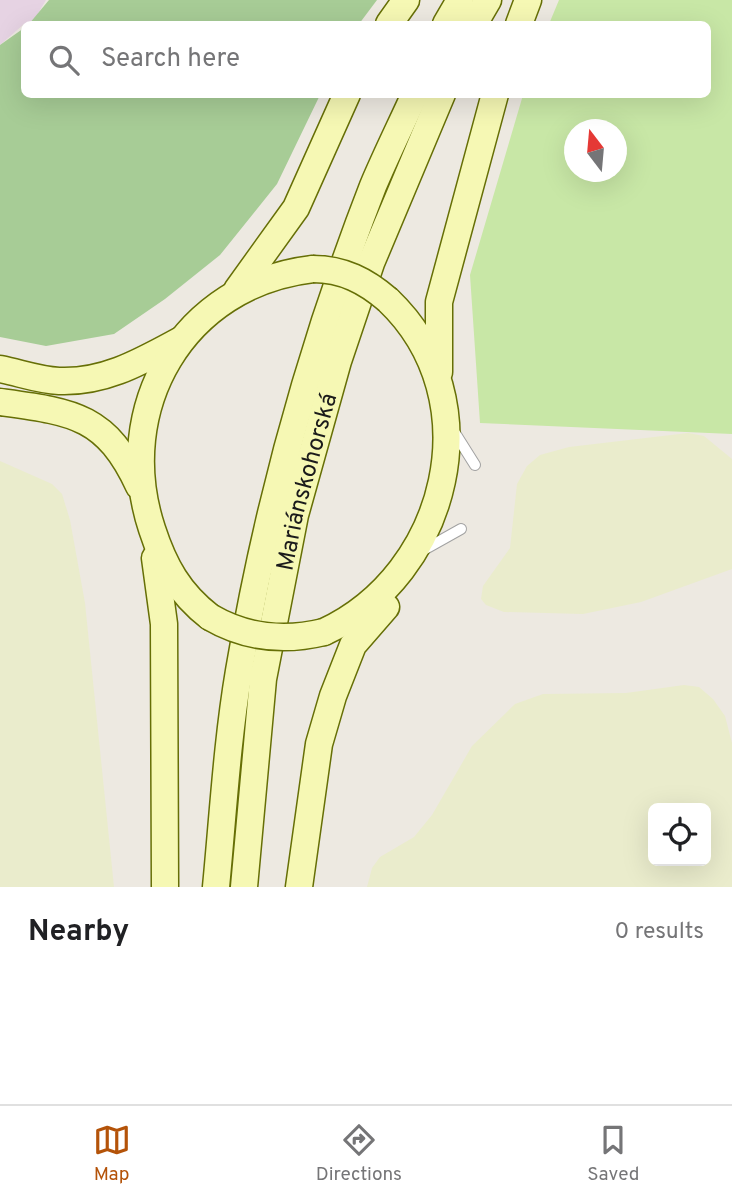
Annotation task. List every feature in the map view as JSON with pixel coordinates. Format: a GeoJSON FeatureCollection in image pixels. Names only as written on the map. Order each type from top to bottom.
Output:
{"type":"FeatureCollection","features":[{"type":"Feature","properties":{"kind":"main road"},"geometry":{"type":"LineString","coordinates":[[390,21],[406,0]]}},
{"type":"Feature","properties":{"kind":"main road"},"geometry":{"type":"LineString","coordinates":[[448,21],[460,0]]}},
{"type":"Feature","properties":{"kind":"main road"},"geometry":{"type":"LineString","coordinates":[[476,21],[488,0]]}},
{"type":"Feature","properties":{"kind":"main road"},"geometry":{"type":"LineString","coordinates":[[520,21],[528,0]]}},
{"type":"Feature","properties":{"kind":"main road"},"geometry":{"type":"LineString","coordinates":[[236,291],[296,208],[345,98]]}},
{"type":"Feature","properties":{"kind":"main road","name":"Mariánskohorská"},"geometry":{"type":"LineString","coordinates":[[216,887],[238,674],[270,511],[313,356],[344,265],[375,183],[413,98]]}},
{"type":"Feature","properties":{"kind":"main road","name":"Mariánskohorská"},"geometry":{"type":"LineString","coordinates":[[244,887],[263,679],[295,515],[338,361],[371,263],[440,98]]}},
{"type":"Feature","properties":{"kind":"main road"},"geometry":{"type":"LineString","coordinates":[[438,380],[441,358],[439,302],[494,98]]}},
{"type":"Feature","properties":{"kind":"main road"},"geometry":{"type":"LineString","coordinates":[[165,887],[164,624],[140,470],[142,433],[159,381],[181,340],[201,318],[236,291],[271,277],[313,270],[338,271],[356,278],[388,300],[418,332],[438,380],[446,418],[446,451],[433,517],[409,562],[395,598],[353,645],[333,696],[319,744],[299,887]]}},
{"type":"Feature","properties":{"kind":"main road"},"geometry":{"type":"LineString","coordinates":[[0,369],[58,381],[83,380],[118,372],[181,340]]}},
{"type":"Feature","properties":{"kind":"main road"},"geometry":{"type":"LineString","coordinates":[[0,402],[75,416],[102,430],[127,461],[169,573],[181,590],[210,617],[226,626],[257,636],[290,638],[324,632],[361,613],[409,562]]}},
{"type":"Feature","properties":{"kind":"lane"},"geometry":{"type":"LineString","coordinates":[[446,418],[475,465]]}},
{"type":"Feature","properties":{"kind":"lane"},"geometry":{"type":"LineString","coordinates":[[409,562],[461,528]]}},
{"type":"Feature","properties":{"kind":"shaded area"},"geometry":{"type":"Polygon","coordinates":[[[0,0],[46,0],[34,21],[21,21],[21,27],[0,45],[0,0]]]}},
{"type":"Feature","properties":{"kind":"green space"},"geometry":{"type":"Polygon","coordinates":[[[49,0],[377,0],[361,21],[32,21],[49,0]]]}},
{"type":"Feature","properties":{"kind":"green space"},"geometry":{"type":"Polygon","coordinates":[[[559,0],[732,0],[732,434],[480,423],[470,275],[522,98],[711,98],[711,21],[550,21],[559,0]]]}},
{"type":"Feature","properties":{"kind":"green space"},"geometry":{"type":"Polygon","coordinates":[[[21,30],[21,98],[319,98],[277,184],[220,255],[165,299],[114,334],[46,346],[0,337],[0,45],[21,30]]]}},
{"type":"Feature","properties":{"kind":"green space"},"geometry":{"type":"Polygon","coordinates":[[[688,433],[704,436],[732,459],[732,569],[641,602],[583,614],[504,612],[486,605],[481,599],[483,586],[510,548],[517,484],[527,466],[540,455],[569,447],[688,433]]]}},
{"type":"Feature","properties":{"kind":"green space"},"geometry":{"type":"Polygon","coordinates":[[[0,461],[52,484],[62,494],[70,520],[85,603],[114,887],[0,887],[0,461]]]}},
{"type":"Feature","properties":{"kind":"green space"},"geometry":{"type":"Polygon","coordinates":[[[684,685],[699,687],[713,699],[725,716],[732,743],[732,887],[367,887],[372,868],[380,857],[414,837],[432,815],[472,746],[515,704],[543,694],[626,693],[684,685]]]}}]}
